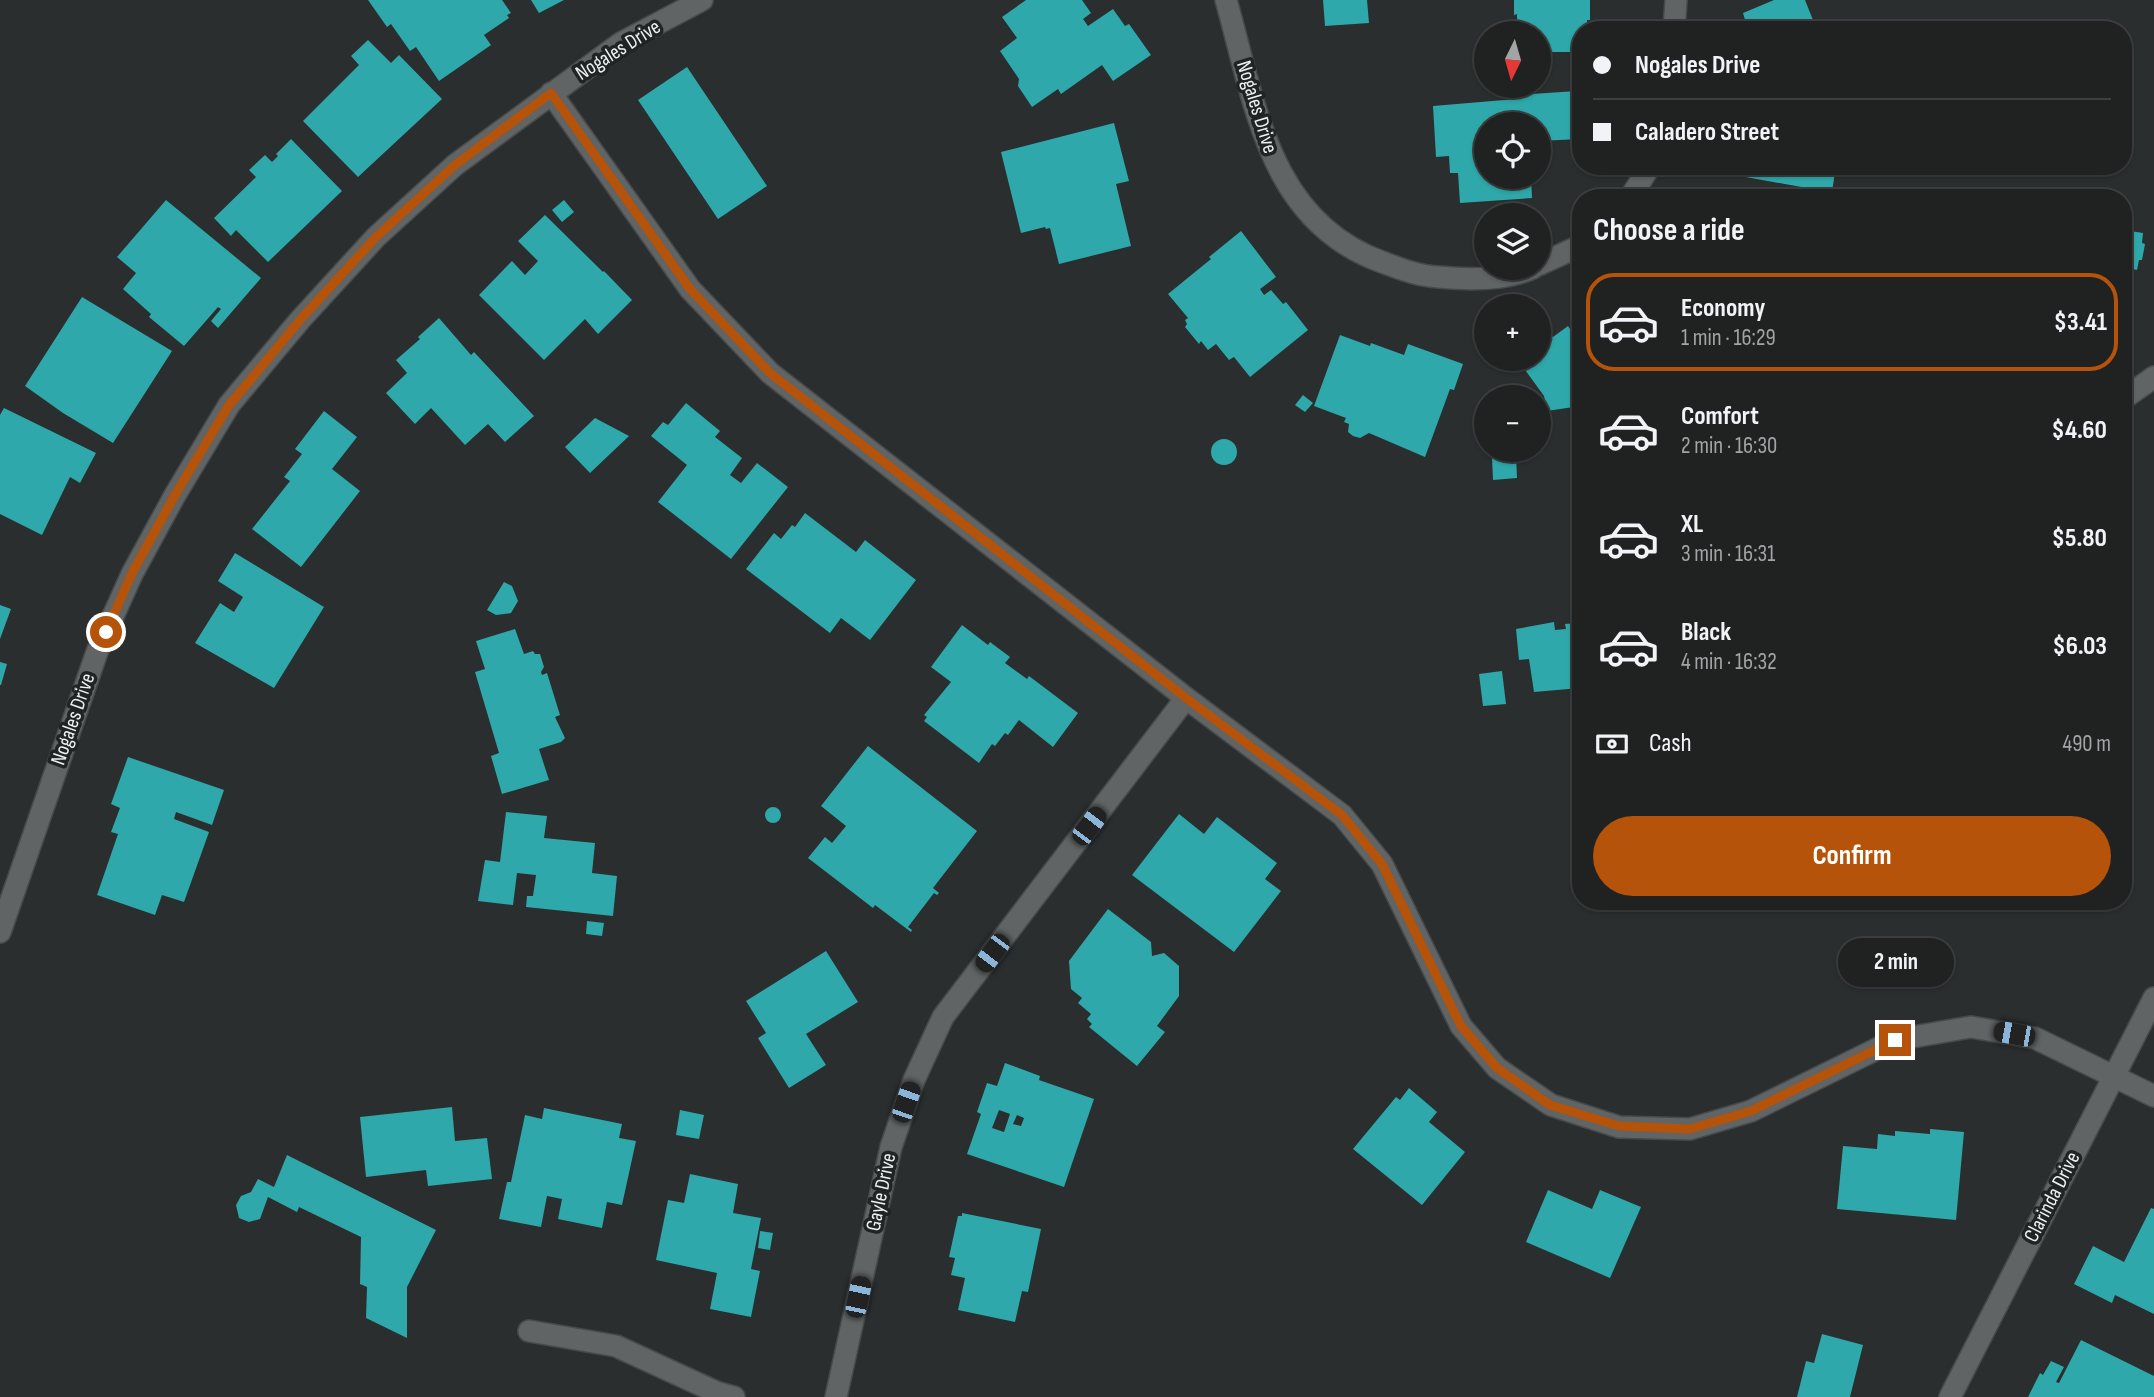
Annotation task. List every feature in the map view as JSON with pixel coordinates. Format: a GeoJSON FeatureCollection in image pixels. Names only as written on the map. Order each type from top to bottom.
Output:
{"type":"FeatureCollection","features":[{"type":"Feature","properties":{"kind":"street","name":"Nogales Drive"},"geometry":{"type":"LineString","coordinates":[[0,932],[97,652],[132,573],[229,405],[300,320],[376,237],[455,165],[621,43],[702,0]]}},
{"type":"Feature","properties":{"kind":"street","name":"Nogales Drive"},"geometry":{"type":"LineString","coordinates":[[1226,0],[1251,97],[1273,160],[1310,217],[1360,254],[1419,276],[1474,280]]}},
{"type":"Feature","properties":{"kind":"street"},"geometry":{"type":"LineString","coordinates":[[1675,21],[1676,0]]}},
{"type":"Feature","properties":{"kind":"street"},"geometry":{"type":"LineString","coordinates":[[551,93],[690,289],[770,373],[1186,698],[1342,815],[1382,864],[1461,1026],[1497,1068],[1550,1105],[1619,1126],[1690,1129],[1751,1111],[1895,1040],[1971,1027],[2035,1038],[2154,1096]]}},
{"type":"Feature","properties":{"kind":"street"},"geometry":{"type":"LineString","coordinates":[[1551,259],[1572,250]]}},
{"type":"Feature","properties":{"kind":"street"},"geometry":{"type":"LineString","coordinates":[[2132,393],[2154,377]]}},
{"type":"Feature","properties":{"kind":"street","name":"Gayle Drive"},"geometry":{"type":"LineString","coordinates":[[836,1397],[891,1147],[914,1080],[943,1017],[1186,698]]}},
{"type":"Feature","properties":{"kind":"street","name":"Clarinda Drive"},"geometry":{"type":"LineString","coordinates":[[1950,1397],[2154,998]]}},
{"type":"Feature","properties":{"kind":"street"},"geometry":{"type":"LineString","coordinates":[[529,1331],[616,1346],[716,1392],[734,1397]]}},
{"type":"Feature","properties":{"kind":"building"},"geometry":{"type":"Polygon","coordinates":[[[368,0],[502,0],[511,13],[507,15],[509,18],[484,35],[491,45],[439,81],[416,47],[410,51],[391,24],[387,27],[368,0]]]}},
{"type":"Feature","properties":{"kind":"building"},"geometry":{"type":"Polygon","coordinates":[[[531,0],[564,0],[539,13],[531,0]]]}},
{"type":"Feature","properties":{"kind":"building"},"geometry":{"type":"Polygon","coordinates":[[[1026,0],[1082,0],[1091,13],[1083,19],[1088,26],[1113,9],[1125,26],[1129,24],[1151,55],[1113,81],[1102,65],[1061,94],[1058,89],[1032,107],[1018,86],[1019,79],[1000,51],[1017,38],[1002,17],[1026,0]]]}},
{"type":"Feature","properties":{"kind":"building"},"geometry":{"type":"Polygon","coordinates":[[[1323,0],[1367,0],[1369,23],[1325,26],[1323,0]]]}},
{"type":"Feature","properties":{"kind":"building"},"geometry":{"type":"Polygon","coordinates":[[[1514,0],[1590,0],[1590,20],[1572,21],[1572,52],[1551,52],[1551,21],[1517,21],[1517,14],[1514,15],[1514,0]]]}},
{"type":"Feature","properties":{"kind":"building"},"geometry":{"type":"Polygon","coordinates":[[[1774,0],[1805,0],[1813,21],[1745,21],[1743,13],[1774,0]]]}},
{"type":"Feature","properties":{"kind":"building"},"geometry":{"type":"Polygon","coordinates":[[[368,40],[391,63],[399,55],[442,99],[358,177],[303,121],[359,65],[351,56],[368,40]]]}},
{"type":"Feature","properties":{"kind":"building"},"geometry":{"type":"Polygon","coordinates":[[[687,67],[767,186],[718,219],[638,100],[687,67]]]}},
{"type":"Feature","properties":{"kind":"building"},"geometry":{"type":"Polygon","coordinates":[[[1572,91],[1572,139],[1551,140],[1551,112],[1474,112],[1474,189],[1532,189],[1532,198],[1460,203],[1458,173],[1450,173],[1449,156],[1436,157],[1433,106],[1551,98],[1551,93],[1572,91]]]}},
{"type":"Feature","properties":{"kind":"building"},"geometry":{"type":"Polygon","coordinates":[[[1114,123],[1129,181],[1116,184],[1131,246],[1059,264],[1050,228],[1021,233],[1001,152],[1114,123]]]}},
{"type":"Feature","properties":{"kind":"building"},"geometry":{"type":"Polygon","coordinates":[[[291,139],[342,191],[268,262],[236,230],[231,236],[214,218],[256,177],[249,170],[265,155],[272,162],[291,139]]]}},
{"type":"Feature","properties":{"kind":"building"},"geometry":{"type":"Polygon","coordinates":[[[1835,175],[1832,189],[1808,189],[1740,176],[1835,175]]]}},
{"type":"Feature","properties":{"kind":"building"},"geometry":{"type":"Polygon","coordinates":[[[166,200],[261,278],[218,328],[211,321],[221,309],[218,307],[184,346],[149,317],[151,314],[123,289],[136,273],[117,257],[166,200]]]}},
{"type":"Feature","properties":{"kind":"building"},"geometry":{"type":"Polygon","coordinates":[[[564,200],[574,212],[562,222],[552,210],[564,200]]]}},
{"type":"Feature","properties":{"kind":"building"},"geometry":{"type":"Polygon","coordinates":[[[545,215],[632,300],[598,334],[585,319],[544,360],[479,295],[512,261],[525,275],[538,261],[518,241],[545,215]]]}},
{"type":"Feature","properties":{"kind":"building"},"geometry":{"type":"Polygon","coordinates":[[[1241,231],[1276,277],[1260,289],[1264,295],[1271,290],[1283,304],[1286,302],[1308,330],[1250,377],[1234,357],[1229,360],[1216,344],[1208,350],[1201,341],[1199,344],[1185,327],[1185,320],[1188,318],[1168,294],[1241,231]]]}},
{"type":"Feature","properties":{"kind":"building"},"geometry":{"type":"Polygon","coordinates":[[[2132,231],[2143,233],[2142,243],[2145,244],[2137,270],[2132,269],[2132,231]]]}},
{"type":"Feature","properties":{"kind":"building"},"geometry":{"type":"Polygon","coordinates":[[[82,297],[172,351],[113,443],[25,386],[82,297]]]}},
{"type":"Feature","properties":{"kind":"building"},"geometry":{"type":"Polygon","coordinates":[[[439,318],[471,355],[474,352],[534,416],[505,442],[488,424],[465,445],[431,408],[415,424],[386,393],[407,373],[396,360],[439,318]]]}},
{"type":"Feature","properties":{"kind":"building"},"geometry":{"type":"Polygon","coordinates":[[[1568,326],[1572,332],[1572,407],[1551,410],[1551,385],[1536,385],[1526,371],[1551,371],[1551,334],[1553,337],[1568,326]]]}},
{"type":"Feature","properties":{"kind":"building"},"geometry":{"type":"Polygon","coordinates":[[[1340,335],[1404,355],[1408,344],[1463,364],[1454,390],[1450,389],[1425,457],[1369,433],[1360,438],[1353,436],[1348,432],[1349,424],[1344,422],[1346,418],[1314,406],[1340,335]]]}},
{"type":"Feature","properties":{"kind":"building"},"geometry":{"type":"Polygon","coordinates":[[[1303,395],[1313,403],[1305,412],[1295,405],[1303,395]]]}},
{"type":"Feature","properties":{"kind":"building"},"geometry":{"type":"Polygon","coordinates":[[[686,403],[720,431],[715,437],[742,458],[730,475],[741,483],[757,463],[788,487],[731,559],[658,502],[687,465],[651,436],[663,422],[668,425],[686,403]]]}},
{"type":"Feature","properties":{"kind":"building"},"geometry":{"type":"Polygon","coordinates":[[[4,408],[96,453],[80,483],[70,477],[42,535],[0,514],[0,415],[4,408]]]}},
{"type":"Feature","properties":{"kind":"building"},"geometry":{"type":"Polygon","coordinates":[[[324,411],[357,437],[332,469],[360,491],[301,567],[252,529],[290,481],[284,477],[302,454],[295,449],[324,411]]]}},
{"type":"Feature","properties":{"kind":"building"},"geometry":{"type":"Polygon","coordinates":[[[595,418],[629,436],[590,473],[565,447],[595,418]]]}},
{"type":"Feature","properties":{"kind":"building"},"geometry":{"type":"Polygon","coordinates":[[[1224,439],[1233,443],[1237,452],[1233,461],[1224,465],[1215,461],[1211,452],[1215,443],[1224,439]]]}},
{"type":"Feature","properties":{"kind":"building"},"geometry":{"type":"Polygon","coordinates":[[[1492,462],[1516,462],[1517,478],[1493,480],[1492,462]]]}},
{"type":"Feature","properties":{"kind":"building"},"geometry":{"type":"Polygon","coordinates":[[[805,513],[856,552],[865,540],[916,580],[870,640],[841,618],[830,633],[746,569],[774,533],[781,539],[792,525],[795,527],[805,513]]]}},
{"type":"Feature","properties":{"kind":"building"},"geometry":{"type":"Polygon","coordinates":[[[235,553],[324,607],[274,688],[195,643],[220,603],[234,612],[243,597],[218,581],[235,553]]]}},
{"type":"Feature","properties":{"kind":"building"},"geometry":{"type":"Polygon","coordinates":[[[504,582],[512,586],[518,601],[511,613],[496,615],[487,610],[504,582]]]}},
{"type":"Feature","properties":{"kind":"building"},"geometry":{"type":"Polygon","coordinates":[[[0,605],[11,609],[0,639],[0,605]]]}},
{"type":"Feature","properties":{"kind":"building"},"geometry":{"type":"Polygon","coordinates":[[[1554,622],[1555,630],[1566,629],[1565,624],[1572,623],[1572,689],[1534,692],[1529,659],[1519,660],[1516,629],[1554,622]]]}},
{"type":"Feature","properties":{"kind":"building"},"geometry":{"type":"Polygon","coordinates":[[[962,625],[988,645],[990,642],[1010,657],[1005,663],[1027,679],[1029,676],[1078,713],[1053,747],[1019,720],[1008,735],[1005,733],[995,746],[992,744],[979,763],[924,721],[927,717],[924,715],[951,682],[931,667],[962,625]]]}},
{"type":"Feature","properties":{"kind":"building"},"geometry":{"type":"Polygon","coordinates":[[[515,629],[524,654],[533,651],[540,654],[544,667],[541,672],[542,675],[547,673],[560,715],[555,717],[565,738],[561,742],[539,749],[549,780],[502,794],[491,756],[499,753],[475,672],[485,669],[476,641],[515,629]]]}},
{"type":"Feature","properties":{"kind":"building"},"geometry":{"type":"Polygon","coordinates":[[[0,662],[7,664],[1,685],[0,685],[0,662]]]}},
{"type":"Feature","properties":{"kind":"building"},"geometry":{"type":"Polygon","coordinates":[[[1502,671],[1506,704],[1483,706],[1479,674],[1502,671]]]}},
{"type":"Feature","properties":{"kind":"building"},"geometry":{"type":"Polygon","coordinates":[[[868,746],[977,831],[933,888],[939,893],[934,893],[908,927],[911,932],[875,905],[873,908],[808,858],[825,837],[832,843],[846,826],[821,806],[868,746]]]}},
{"type":"Feature","properties":{"kind":"building"},"geometry":{"type":"Polygon","coordinates":[[[128,757],[224,790],[212,825],[176,812],[174,819],[209,832],[184,902],[162,895],[155,915],[97,895],[118,834],[111,832],[120,808],[111,804],[128,757]]]}},
{"type":"Feature","properties":{"kind":"building"},"geometry":{"type":"Polygon","coordinates":[[[773,807],[779,809],[779,821],[773,823],[767,821],[765,815],[767,809],[773,807]]]}},
{"type":"Feature","properties":{"kind":"building"},"geometry":{"type":"Polygon","coordinates":[[[506,812],[547,816],[544,838],[595,843],[592,873],[617,876],[613,916],[526,907],[527,896],[533,896],[536,875],[517,873],[513,905],[478,901],[485,860],[500,862],[506,812]]]}},
{"type":"Feature","properties":{"kind":"building"},"geometry":{"type":"Polygon","coordinates":[[[1179,814],[1204,834],[1217,817],[1277,863],[1265,879],[1281,891],[1234,952],[1132,875],[1179,814]]]}},
{"type":"Feature","properties":{"kind":"building"},"geometry":{"type":"Polygon","coordinates":[[[1108,909],[1151,942],[1152,956],[1164,953],[1179,966],[1179,996],[1157,1026],[1165,1032],[1137,1066],[1089,1027],[1092,1024],[1087,1019],[1091,1014],[1078,1003],[1082,998],[1071,989],[1069,961],[1108,909]]]}},
{"type":"Feature","properties":{"kind":"building"},"geometry":{"type":"Polygon","coordinates":[[[587,921],[604,923],[602,936],[586,934],[587,921]]]}},
{"type":"Feature","properties":{"kind":"building"},"geometry":{"type":"Polygon","coordinates":[[[826,951],[858,1002],[806,1034],[826,1065],[789,1088],[758,1038],[766,1033],[746,1001],[826,951]]]}},
{"type":"Feature","properties":{"kind":"building"},"geometry":{"type":"Polygon","coordinates":[[[1005,1063],[1040,1076],[1039,1080],[1094,1099],[1064,1187],[967,1154],[981,1114],[977,1112],[987,1083],[997,1086],[1005,1063]],[[999,1110],[992,1128],[1004,1132],[1010,1114],[999,1110]],[[1017,1115],[1013,1124],[1021,1126],[1024,1118],[1017,1115]]]}},
{"type":"Feature","properties":{"kind":"building"},"geometry":{"type":"Polygon","coordinates":[[[1409,1088],[1437,1112],[1429,1122],[1465,1152],[1422,1205],[1353,1149],[1396,1097],[1400,1100],[1409,1088]]]}},
{"type":"Feature","properties":{"kind":"building"},"geometry":{"type":"Polygon","coordinates":[[[452,1107],[455,1141],[487,1138],[492,1179],[428,1186],[426,1170],[366,1177],[360,1117],[452,1107]]]}},
{"type":"Feature","properties":{"kind":"building"},"geometry":{"type":"Polygon","coordinates":[[[544,1108],[622,1124],[619,1138],[636,1141],[622,1205],[607,1202],[602,1228],[558,1219],[562,1199],[547,1196],[541,1227],[499,1219],[507,1182],[511,1182],[525,1115],[542,1119],[544,1108]]]}},
{"type":"Feature","properties":{"kind":"building"},"geometry":{"type":"Polygon","coordinates":[[[680,1110],[704,1115],[699,1139],[676,1135],[680,1110]]]}},
{"type":"Feature","properties":{"kind":"building"},"geometry":{"type":"Polygon","coordinates":[[[1930,1129],[1964,1132],[1956,1220],[1837,1209],[1843,1146],[1877,1149],[1878,1134],[1895,1136],[1895,1131],[1930,1134],[1930,1129]]]}},
{"type":"Feature","properties":{"kind":"building"},"geometry":{"type":"Polygon","coordinates":[[[287,1155],[436,1230],[407,1287],[407,1338],[366,1318],[367,1287],[360,1284],[361,1237],[299,1207],[297,1212],[268,1197],[260,1219],[249,1222],[239,1218],[236,1205],[241,1196],[251,1192],[258,1179],[274,1187],[287,1155]]]}},
{"type":"Feature","properties":{"kind":"building"},"geometry":{"type":"Polygon","coordinates":[[[690,1174],[738,1184],[733,1213],[761,1218],[751,1269],[760,1271],[751,1317],[710,1309],[717,1273],[656,1260],[668,1200],[684,1203],[690,1174]]]}},
{"type":"Feature","properties":{"kind":"building"},"geometry":{"type":"Polygon","coordinates":[[[1548,1190],[1592,1209],[1600,1190],[1641,1207],[1610,1278],[1526,1242],[1548,1190]]]}},
{"type":"Feature","properties":{"kind":"building"},"geometry":{"type":"Polygon","coordinates":[[[2151,1208],[2154,1209],[2154,1314],[2115,1295],[2112,1303],[2074,1284],[2093,1246],[2124,1262],[2151,1208]]]}},
{"type":"Feature","properties":{"kind":"building"},"geometry":{"type":"Polygon","coordinates":[[[962,1213],[1041,1229],[1028,1292],[1022,1291],[1015,1322],[958,1310],[965,1278],[951,1275],[955,1258],[949,1257],[958,1216],[962,1216],[962,1213]]]}},
{"type":"Feature","properties":{"kind":"building"},"geometry":{"type":"Polygon","coordinates":[[[760,1231],[773,1233],[770,1250],[758,1248],[760,1231]]]}},
{"type":"Feature","properties":{"kind":"building"},"geometry":{"type":"Polygon","coordinates":[[[1822,1334],[1863,1345],[1850,1397],[1797,1397],[1806,1361],[1814,1363],[1822,1334]]]}},
{"type":"Feature","properties":{"kind":"building"},"geometry":{"type":"Polygon","coordinates":[[[2081,1340],[2154,1376],[2154,1397],[2028,1397],[2040,1373],[2043,1375],[2051,1361],[2064,1367],[2056,1382],[2059,1383],[2081,1340]]]}},
{"type":"Feature","properties":{"kind":"route"},"geometry":{"type":"LineString","coordinates":[[106,632],[132,573],[229,405],[300,320],[376,237],[455,165],[551,93],[690,289],[770,373],[1186,698],[1342,815],[1382,864],[1461,1026],[1497,1068],[1550,1105],[1619,1126],[1690,1129],[1751,1111],[1895,1040]]}}]}
